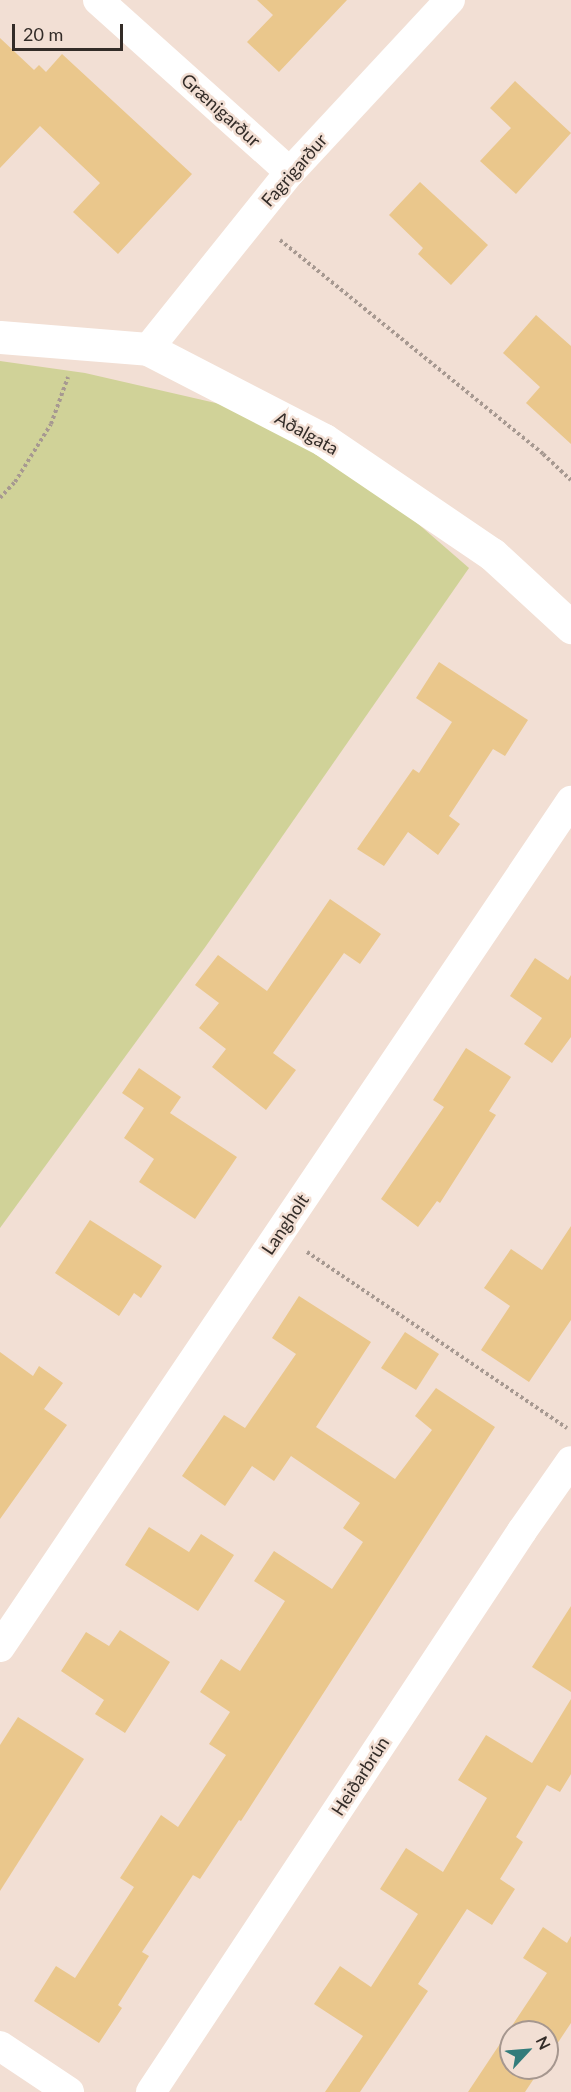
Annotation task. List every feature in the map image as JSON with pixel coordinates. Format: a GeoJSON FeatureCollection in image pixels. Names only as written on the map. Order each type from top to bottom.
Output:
{"type":"FeatureCollection","features":[{"type":"Feature","properties":{"kind":"street","name":"Grænigarður"},"geometry":{"type":"LineString","coordinates":[[98,0],[290,172]]}},
{"type":"Feature","properties":{"kind":"street","name":"Fagrigarður"},"geometry":{"type":"LineString","coordinates":[[148,349],[290,172],[450,0]]}},
{"type":"Feature","properties":{"kind":"street","name":"Aðalgata"},"geometry":{"type":"LineString","coordinates":[[0,337],[148,349],[324,440],[492,554],[571,627]]}},
{"type":"Feature","properties":{"kind":"street","name":"Langholt"},"geometry":{"type":"LineString","coordinates":[[0,1647],[571,801]]}},
{"type":"Feature","properties":{"kind":"street","name":"Heiðarbrún"},"geometry":{"type":"LineString","coordinates":[[151,2092],[522,1531],[571,1461]]}},
{"type":"Feature","properties":{"kind":"street"},"geometry":{"type":"LineString","coordinates":[[0,2046],[69,2092]]}},
{"type":"Feature","properties":{"kind":"path"},"geometry":{"type":"LineString","coordinates":[[252,218],[543,454],[571,480]]}},
{"type":"Feature","properties":{"kind":"path"},"geometry":{"type":"LineString","coordinates":[[0,498],[15,482],[51,424],[79,345]]}},
{"type":"Feature","properties":{"kind":"path"},"geometry":{"type":"LineString","coordinates":[[279,1233],[571,1430]]}},
{"type":"Feature","properties":{"kind":"green space"},"geometry":{"type":"Polygon","coordinates":[[[0,361],[85,373],[220,404],[363,476],[469,568],[206,946],[0,1228],[0,361]]]}},
{"type":"Feature","properties":{"kind":"building"},"geometry":{"type":"Polygon","coordinates":[[[257,0],[347,0],[279,72],[247,42],[273,15],[257,0]]]}},
{"type":"Feature","properties":{"kind":"building"},"geometry":{"type":"Polygon","coordinates":[[[0,38],[34,70],[39,65],[46,72],[62,54],[192,174],[118,254],[73,212],[100,183],[40,126],[0,168],[0,38]]]}},
{"type":"Feature","properties":{"kind":"building"},"geometry":{"type":"Polygon","coordinates":[[[515,81],[571,133],[516,194],[480,161],[511,128],[490,108],[515,81]]]}},
{"type":"Feature","properties":{"kind":"building"},"geometry":{"type":"Polygon","coordinates":[[[420,182],[488,245],[451,285],[418,254],[423,248],[389,215],[420,182]]]}},
{"type":"Feature","properties":{"kind":"building"},"geometry":{"type":"Polygon","coordinates":[[[536,315],[571,346],[571,444],[526,403],[540,387],[503,353],[536,315]]]}},
{"type":"Feature","properties":{"kind":"building"},"geometry":{"type":"Polygon","coordinates":[[[439,662],[528,720],[505,756],[493,749],[449,816],[460,824],[438,855],[408,832],[384,866],[357,849],[413,769],[419,773],[452,722],[416,698],[439,662]]]}},
{"type":"Feature","properties":{"kind":"building"},"geometry":{"type":"Polygon","coordinates":[[[330,899],[381,934],[360,964],[344,953],[273,1053],[296,1070],[266,1110],[212,1067],[226,1049],[199,1028],[219,1003],[195,985],[218,955],[267,991],[330,899]]]}},
{"type":"Feature","properties":{"kind":"building"},"geometry":{"type":"Polygon","coordinates":[[[535,958],[568,980],[571,975],[571,1037],[552,1063],[524,1044],[542,1018],[510,996],[535,958]]]}},
{"type":"Feature","properties":{"kind":"building"},"geometry":{"type":"Polygon","coordinates":[[[466,1048],[511,1077],[489,1111],[496,1115],[440,1203],[437,1201],[418,1227],[381,1199],[444,1107],[433,1100],[466,1048]]]}},
{"type":"Feature","properties":{"kind":"building"},"geometry":{"type":"Polygon","coordinates":[[[139,1068],[181,1097],[170,1113],[237,1157],[195,1219],[139,1182],[154,1159],[124,1138],[144,1108],[122,1093],[139,1068]]]}},
{"type":"Feature","properties":{"kind":"building"},"geometry":{"type":"Polygon","coordinates":[[[90,1220],[162,1266],[141,1298],[134,1293],[119,1316],[55,1273],[90,1220]]]}},
{"type":"Feature","properties":{"kind":"building"},"geometry":{"type":"Polygon","coordinates":[[[571,1226],[571,1320],[529,1382],[481,1350],[510,1306],[484,1288],[511,1249],[542,1270],[571,1226]]]}},
{"type":"Feature","properties":{"kind":"building"},"geometry":{"type":"Polygon","coordinates":[[[299,1296],[371,1342],[316,1427],[395,1479],[432,1430],[415,1416],[436,1388],[495,1427],[241,1821],[239,1820],[200,1879],[193,1875],[142,1952],[149,1956],[118,2005],[122,2008],[99,2043],[34,2001],[56,1966],[75,1978],[134,1887],[120,1878],[161,1815],[178,1827],[226,1755],[209,1744],[230,1712],[200,1692],[221,1659],[240,1671],[285,1601],[254,1581],[274,1551],[332,1589],[363,1542],[343,1528],[360,1503],[291,1456],[274,1481],[252,1466],[225,1506],[182,1476],[224,1415],[245,1428],[296,1354],[272,1338],[299,1296]]]}},
{"type":"Feature","properties":{"kind":"building"},"geometry":{"type":"Polygon","coordinates":[[[405,1332],[439,1354],[416,1390],[381,1368],[405,1332]]]}},
{"type":"Feature","properties":{"kind":"building"},"geometry":{"type":"Polygon","coordinates":[[[0,1352],[33,1376],[39,1366],[63,1383],[44,1409],[67,1425],[0,1519],[0,1352]]]}},
{"type":"Feature","properties":{"kind":"building"},"geometry":{"type":"Polygon","coordinates":[[[149,1527],[189,1552],[201,1534],[234,1555],[198,1611],[125,1565],[149,1527]]]}},
{"type":"Feature","properties":{"kind":"building"},"geometry":{"type":"Polygon","coordinates":[[[571,1606],[571,1692],[532,1667],[571,1606]]]}},
{"type":"Feature","properties":{"kind":"building"},"geometry":{"type":"Polygon","coordinates":[[[120,1630],[170,1662],[125,1733],[95,1714],[104,1700],[61,1671],[86,1632],[109,1646],[120,1630]]]}},
{"type":"Feature","properties":{"kind":"building"},"geometry":{"type":"Polygon","coordinates":[[[571,1699],[571,1774],[560,1792],[547,1785],[516,1837],[523,1842],[500,1879],[515,1889],[492,1925],[467,1909],[418,1984],[428,1991],[360,2092],[325,2092],[363,2036],[314,2004],[340,1966],[371,1987],[418,1914],[380,1889],[406,1848],[443,1872],[487,1798],[458,1780],[486,1735],[532,1763],[571,1699]]]}},
{"type":"Feature","properties":{"kind":"building"},"geometry":{"type":"Polygon","coordinates":[[[18,1717],[84,1759],[0,1891],[0,1745],[18,1717]]]}},
{"type":"Feature","properties":{"kind":"building"},"geometry":{"type":"Polygon","coordinates":[[[543,1927],[567,1943],[571,1936],[571,2023],[559,2041],[559,2020],[516,2020],[547,1973],[523,1958],[543,1927]]]}},
{"type":"Feature","properties":{"kind":"building"},"geometry":{"type":"Polygon","coordinates":[[[499,2045],[499,2080],[533,2080],[525,2092],[468,2092],[499,2045]]]}}]}
